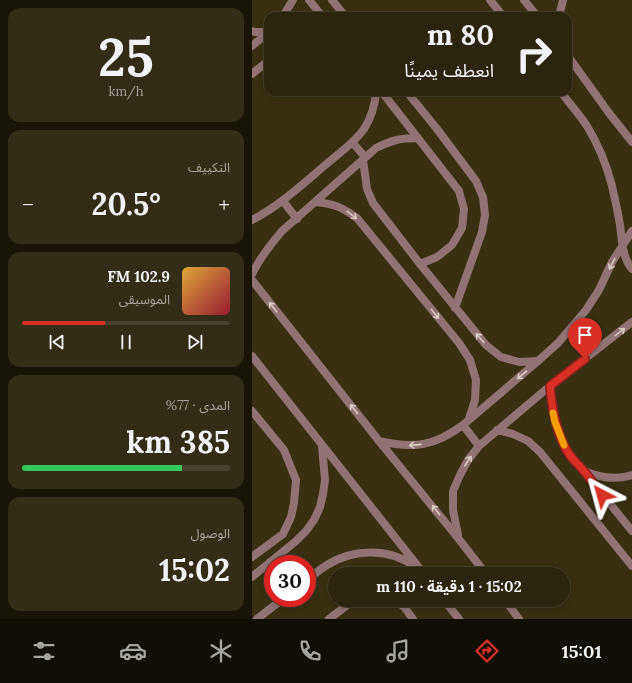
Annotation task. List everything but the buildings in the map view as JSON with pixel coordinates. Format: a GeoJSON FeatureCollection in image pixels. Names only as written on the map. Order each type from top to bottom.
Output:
{"type":"FeatureCollection","features":[{"type":"Feature","properties":{"kind":"street"},"geometry":{"type":"LineString","coordinates":[[286,12],[293,0]]}},
{"type":"Feature","properties":{"kind":"street"},"geometry":{"type":"LineString","coordinates":[[309,0],[319,12]]}},
{"type":"Feature","properties":{"kind":"street"},"geometry":{"type":"LineString","coordinates":[[332,0],[342,12]]}},
{"type":"Feature","properties":{"kind":"street"},"geometry":{"type":"LineString","coordinates":[[490,0],[500,12]]}},
{"type":"Feature","properties":{"kind":"street"},"geometry":{"type":"LineString","coordinates":[[524,0],[534,12]]}},
{"type":"Feature","properties":{"kind":"street"},"geometry":{"type":"LineString","coordinates":[[560,12],[563,0]]}},
{"type":"Feature","properties":{"kind":"street"},"geometry":{"type":"LineString","coordinates":[[252,31],[264,33]]}},
{"type":"Feature","properties":{"kind":"street"},"geometry":{"type":"LineString","coordinates":[[252,46],[264,36]]}},
{"type":"Feature","properties":{"kind":"street"},"geometry":{"type":"LineString","coordinates":[[572,62],[632,142]]}},
{"type":"Feature","properties":{"kind":"street"},"geometry":{"type":"LineString","coordinates":[[252,74],[264,64]]}},
{"type":"Feature","properties":{"kind":"street"},"geometry":{"type":"LineString","coordinates":[[252,220],[283,201],[352,142],[363,130],[371,116],[376,96]]}},
{"type":"Feature","properties":{"kind":"street"},"geometry":{"type":"LineString","coordinates":[[385,96],[459,191],[464,209],[462,228],[452,245],[437,257],[420,264]]}},
{"type":"Feature","properties":{"kind":"street"},"geometry":{"type":"LineString","coordinates":[[410,96],[476,181],[483,197],[485,215],[482,232],[455,308]]}},
{"type":"Feature","properties":{"kind":"street"},"geometry":{"type":"LineString","coordinates":[[564,96],[587,127],[597,145],[605,165],[612,185],[622,245],[628,263],[632,269]]}},
{"type":"Feature","properties":{"kind":"street"},"geometry":{"type":"LineString","coordinates":[[252,274],[258,261],[269,245],[282,231],[376,148],[389,142],[404,138],[418,138]]}},
{"type":"Feature","properties":{"kind":"street"},"geometry":{"type":"LineString","coordinates":[[352,142],[364,158],[367,189],[373,203],[455,308],[486,345],[501,356],[519,362],[538,361]]}},
{"type":"Feature","properties":{"kind":"street"},"geometry":{"type":"LineString","coordinates":[[283,201],[297,219]]}},
{"type":"Feature","properties":{"kind":"street"},"geometry":{"type":"LineString","coordinates":[[316,202],[338,206],[345,209],[357,218],[470,360],[476,380],[476,400],[466,422]]}},
{"type":"Feature","properties":{"kind":"street"},"geometry":{"type":"LineString","coordinates":[[379,442],[409,446],[424,444],[451,434],[466,422],[558,343],[586,310],[599,290],[612,262],[632,231]]}},
{"type":"Feature","properties":{"kind":"street"},"geometry":{"type":"LineString","coordinates":[[252,280],[379,442],[481,567]]}},
{"type":"Feature","properties":{"kind":"street"},"geometry":{"type":"LineString","coordinates":[[458,538],[453,510],[454,491],[465,465],[479,446],[550,386],[632,322]]}},
{"type":"Feature","properties":{"kind":"street"},"geometry":{"type":"LineString","coordinates":[[252,356],[418,567]]}},
{"type":"Feature","properties":{"kind":"street"},"geometry":{"type":"LineString","coordinates":[[550,386],[554,416],[561,438],[569,454],[632,531]]}},
{"type":"Feature","properties":{"kind":"street"},"geometry":{"type":"LineString","coordinates":[[252,411],[284,450],[296,480],[291,517],[283,534],[252,557]]}},
{"type":"Feature","properties":{"kind":"street"},"geometry":{"type":"LineString","coordinates":[[466,422],[479,446]]}},
{"type":"Feature","properties":{"kind":"street"},"geometry":{"type":"LineString","coordinates":[[497,430],[513,434],[528,441],[540,452],[632,566]]}},
{"type":"Feature","properties":{"kind":"street"},"geometry":{"type":"LineString","coordinates":[[279,555],[306,531],[314,520],[320,507],[325,480],[322,446]]}},
{"type":"Feature","properties":{"kind":"street"},"geometry":{"type":"LineString","coordinates":[[583,470],[593,475],[604,477],[616,478],[632,475]]}},
{"type":"Feature","properties":{"kind":"street"},"geometry":{"type":"LineString","coordinates":[[316,573],[337,559],[362,552],[381,553],[400,558],[415,567]]}},
{"type":"Feature","properties":{"kind":"street"},"geometry":{"type":"LineString","coordinates":[[252,577],[264,567]]}},
{"type":"Feature","properties":{"kind":"street"},"geometry":{"type":"LineString","coordinates":[[257,619],[272,607]]}},
{"type":"Feature","properties":{"kind":"street"},"geometry":{"type":"LineString","coordinates":[[329,619],[345,607]]}},
{"type":"Feature","properties":{"kind":"street"},"geometry":{"type":"LineString","coordinates":[[404,607],[413,619]]}},
{"type":"Feature","properties":{"kind":"street"},"geometry":{"type":"LineString","coordinates":[[450,607],[459,619]]}},
{"type":"Feature","properties":{"kind":"street"},"geometry":{"type":"LineString","coordinates":[[510,607],[519,619]]}},
{"type":"Feature","properties":{"kind":"slow traffic"},"geometry":{"type":"LineString","coordinates":[[553,413],[564,445]]}},
{"type":"Feature","properties":{"kind":"route"},"geometry":{"type":"LineString","coordinates":[[585,359],[550,386],[552,404],[555,422],[569,454],[602,495]]}}]}
